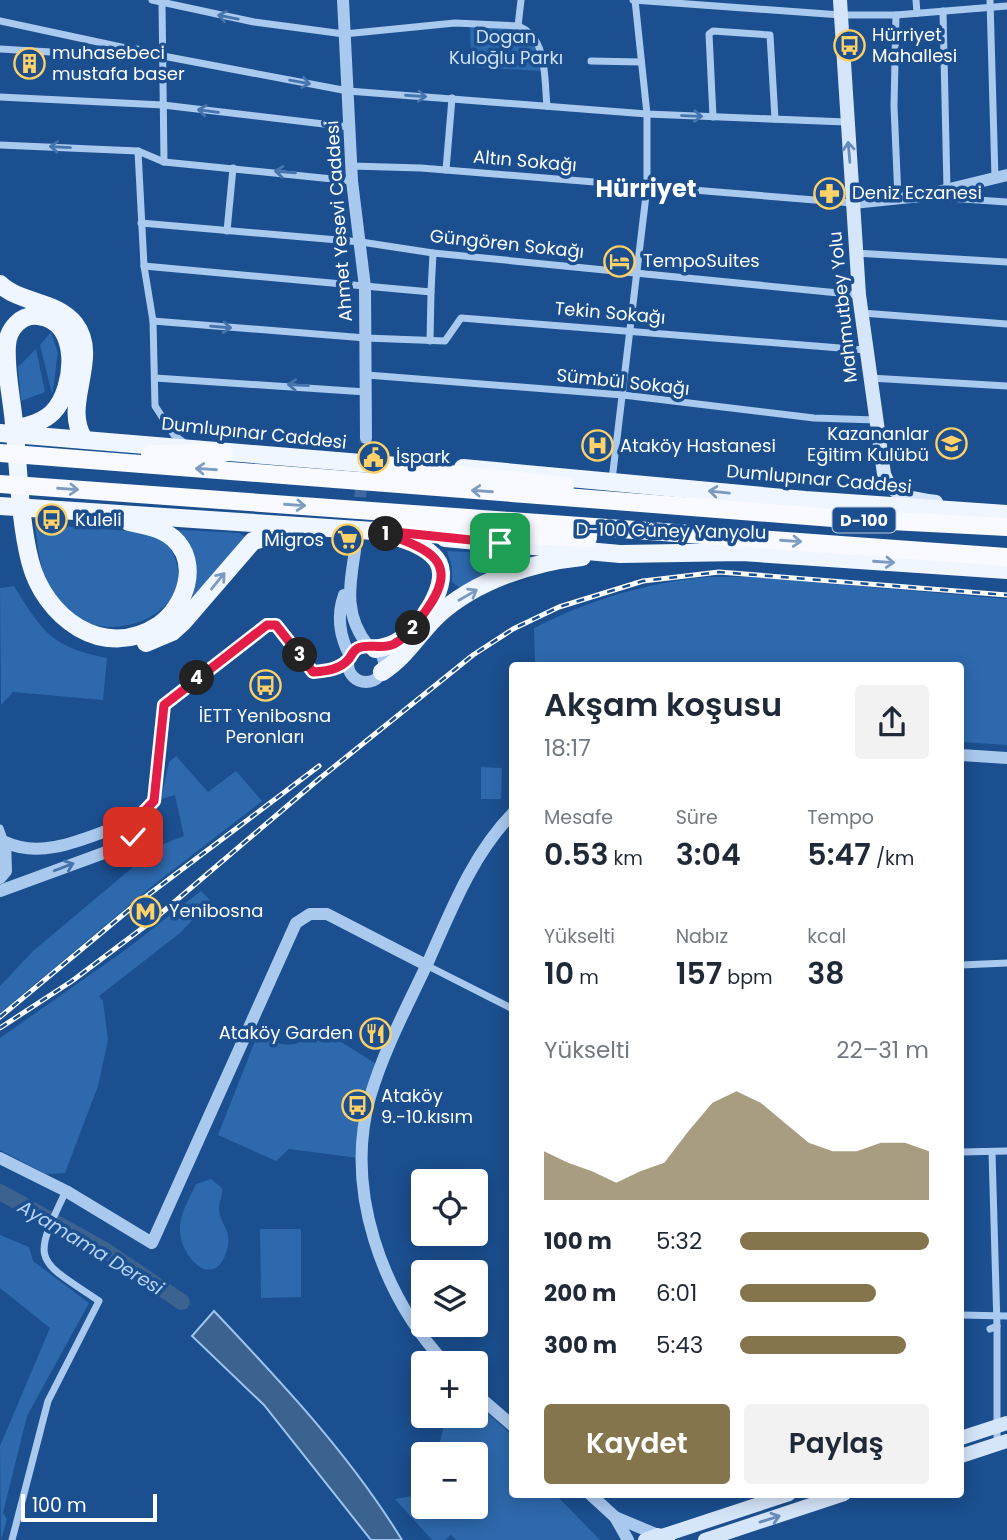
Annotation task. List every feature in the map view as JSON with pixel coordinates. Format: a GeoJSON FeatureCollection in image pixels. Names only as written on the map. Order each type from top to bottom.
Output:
{"type":"FeatureCollection","features":[{"type":"Feature","properties":{"kind":"highway"},"geometry":{"type":"LineString","coordinates":[[0,452],[224,453]]}},
{"type":"Feature","properties":{"kind":"highway","name":"D-100"},"geometry":{"type":"LineString","coordinates":[[0,452],[833,518],[1007,527]]}},
{"type":"Feature","properties":{"kind":"highway"},"geometry":{"type":"LineString","coordinates":[[382,467],[604,489],[721,508]]}},
{"type":"Feature","properties":{"kind":"highway","name":"D-100"},"geometry":{"type":"LineString","coordinates":[[0,484],[1007,557]]}},
{"type":"Feature","properties":{"kind":"highway"},"geometry":{"type":"LineString","coordinates":[[375,530],[638,539],[699,535]]}},
{"type":"Feature","properties":{"kind":"main road","name":"Mahmutbey Yolu"},"geometry":{"type":"LineString","coordinates":[[840,7],[859,295],[869,378],[889,488],[903,497],[1007,514]]}},
{"type":"Feature","properties":{"kind":"main road"},"geometry":{"type":"LineString","coordinates":[[0,284],[21,297],[58,310],[76,326],[84,348],[76,414],[78,431],[83,439]]}},
{"type":"Feature","properties":{"kind":"main road"},"geometry":{"type":"LineString","coordinates":[[0,431],[34,424],[48,416],[59,405],[69,369],[67,338],[60,325],[40,316],[32,316],[15,326],[7,343],[8,369],[22,545]]}},
{"type":"Feature","properties":{"kind":"main road"},"geometry":{"type":"LineString","coordinates":[[0,330],[8,369]]}},
{"type":"Feature","properties":{"kind":"main road"},"geometry":{"type":"LineString","coordinates":[[0,395],[22,545],[37,585],[49,605],[66,622],[91,633],[118,637],[165,628],[253,541],[273,533],[328,526]]}},
{"type":"Feature","properties":{"kind":"main road","name":"Dumlupınar Caddesi"},"geometry":{"type":"LineString","coordinates":[[0,431],[382,467],[504,470],[805,500],[1007,514]]}},
{"type":"Feature","properties":{"kind":"main road","name":"D-100 Güney Yanyolu"},"geometry":{"type":"LineString","coordinates":[[0,506],[328,526],[621,554],[742,552],[1007,570]]}},
{"type":"Feature","properties":{"kind":"main road"},"geometry":{"type":"LineString","coordinates":[[81,511],[160,530],[178,543],[187,564],[187,584],[165,628]]}},
{"type":"Feature","properties":{"kind":"main road"},"geometry":{"type":"LineString","coordinates":[[372,648],[403,639],[439,592],[442,578],[439,561],[425,548],[375,530]]}},
{"type":"Feature","properties":{"kind":"main road"},"geometry":{"type":"LineString","coordinates":[[382,673],[402,657],[438,615],[498,579],[557,561],[621,554]]}},
{"type":"Feature","properties":{"kind":"main road"},"geometry":{"type":"LineString","coordinates":[[964,1437],[1002,1424]]}},
{"type":"Feature","properties":{"kind":"main road"},"geometry":{"type":"LineString","coordinates":[[964,1455],[1002,1443]]}},
{"type":"Feature","properties":{"kind":"main road"},"geometry":{"type":"LineString","coordinates":[[658,1538],[777,1498]]}},
{"type":"Feature","properties":{"kind":"main road"},"geometry":{"type":"LineString","coordinates":[[705,1540],[832,1498]]}},
{"type":"Feature","properties":{"kind":"street"},"geometry":{"type":"LineString","coordinates":[[152,0],[254,22],[344,34],[454,23],[518,26],[527,29],[539,40],[547,106]]}},
{"type":"Feature","properties":{"kind":"street","name":"Ahmet Yesevi Caddesi"},"geometry":{"type":"LineString","coordinates":[[343,0],[352,181],[365,287],[366,438]]}},
{"type":"Feature","properties":{"kind":"street"},"geometry":{"type":"LineString","coordinates":[[518,26],[521,0]]}},
{"type":"Feature","properties":{"kind":"street"},"geometry":{"type":"LineString","coordinates":[[612,480],[647,187],[647,114],[634,0],[840,7],[896,15],[990,4],[1007,6]]}},
{"type":"Feature","properties":{"kind":"street"},"geometry":{"type":"LineString","coordinates":[[916,0],[917,13]]}},
{"type":"Feature","properties":{"kind":"street"},"geometry":{"type":"LineString","coordinates":[[162,2],[164,162]]}},
{"type":"Feature","properties":{"kind":"street"},"geometry":{"type":"LineString","coordinates":[[921,196],[1001,176],[990,4]]}},
{"type":"Feature","properties":{"kind":"street"},"geometry":{"type":"LineString","coordinates":[[943,11],[947,189]]}},
{"type":"Feature","properties":{"kind":"street"},"geometry":{"type":"LineString","coordinates":[[896,15],[894,106],[898,198]]}},
{"type":"Feature","properties":{"kind":"street"},"geometry":{"type":"LineString","coordinates":[[0,21],[163,56],[348,90],[647,114],[846,121]]}},
{"type":"Feature","properties":{"kind":"street"},"geometry":{"type":"LineString","coordinates":[[713,117],[709,34],[713,31],[770,35],[775,119]]}},
{"type":"Feature","properties":{"kind":"street"},"geometry":{"type":"LineString","coordinates":[[0,49],[118,56],[138,49]]}},
{"type":"Feature","properties":{"kind":"street"},"geometry":{"type":"LineString","coordinates":[[591,61],[641,62]]}},
{"type":"Feature","properties":{"kind":"street"},"geometry":{"type":"LineString","coordinates":[[0,97],[163,105],[349,127]]}},
{"type":"Feature","properties":{"kind":"street","name":"Altın Sokağı"},"geometry":{"type":"LineString","coordinates":[[446,170],[453,98]]}},
{"type":"Feature","properties":{"kind":"street"},"geometry":{"type":"LineString","coordinates":[[0,145],[138,150],[164,162],[352,181]]}},
{"type":"Feature","properties":{"kind":"street"},"geometry":{"type":"LineString","coordinates":[[138,150],[144,267],[153,321],[158,414],[174,435],[192,448]]}},
{"type":"Feature","properties":{"kind":"street","name":"Altın Sokağı"},"geometry":{"type":"LineString","coordinates":[[351,166],[446,170],[853,203]]}},
{"type":"Feature","properties":{"kind":"street"},"geometry":{"type":"LineString","coordinates":[[228,232],[233,168]]}},
{"type":"Feature","properties":{"kind":"street"},"geometry":{"type":"LineString","coordinates":[[853,203],[921,196],[1007,202]]}},
{"type":"Feature","properties":{"kind":"street","name":"Güngören Sokağı"},"geometry":{"type":"LineString","coordinates":[[141,223],[361,242],[433,253],[495,257],[637,275],[859,295]]}},
{"type":"Feature","properties":{"kind":"street"},"geometry":{"type":"LineString","coordinates":[[153,321],[430,341],[433,253]]}},
{"type":"Feature","properties":{"kind":"street"},"geometry":{"type":"LineString","coordinates":[[855,253],[1007,262]]}},
{"type":"Feature","properties":{"kind":"street"},"geometry":{"type":"LineString","coordinates":[[144,267],[431,292]]}},
{"type":"Feature","properties":{"kind":"street"},"geometry":{"type":"LineString","coordinates":[[861,313],[1007,324]]}},
{"type":"Feature","properties":{"kind":"street","name":"Tekin Sokağı"},"geometry":{"type":"LineString","coordinates":[[430,341],[445,341],[461,318],[865,350]]}},
{"type":"Feature","properties":{"kind":"street","name":"Sümbül Sokağı"},"geometry":{"type":"LineString","coordinates":[[366,375],[623,395],[726,409],[876,420]]}},
{"type":"Feature","properties":{"kind":"street"},"geometry":{"type":"LineString","coordinates":[[155,378],[366,392]]}},
{"type":"Feature","properties":{"kind":"street"},"geometry":{"type":"LineString","coordinates":[[869,378],[1007,386]]}},
{"type":"Feature","properties":{"kind":"street"},"geometry":{"type":"LineString","coordinates":[[350,582],[342,600],[342,640],[350,658],[352,675],[361,681],[373,680],[382,673],[382,657],[353,622],[348,605],[355,551]]}},
{"type":"Feature","properties":{"kind":"street"},"geometry":{"type":"LineString","coordinates":[[3,840],[26,848],[50,848],[136,820],[154,801],[164,705],[267,625],[276,625],[313,672],[330,670],[350,658],[359,648],[372,648]]}},
{"type":"Feature","properties":{"kind":"street"},"geometry":{"type":"LineString","coordinates":[[964,755],[1007,758]]}},
{"type":"Feature","properties":{"kind":"street"},"geometry":{"type":"LineString","coordinates":[[436,1351],[410,1317],[390,1281],[374,1243],[363,1169],[369,1100],[382,1062],[477,859],[509,818]]}},
{"type":"Feature","properties":{"kind":"street"},"geometry":{"type":"LineString","coordinates":[[0,891],[120,847],[133,837],[136,820]]}},
{"type":"Feature","properties":{"kind":"street"},"geometry":{"type":"LineString","coordinates":[[0,828],[3,840],[3,875],[16,885]]}},
{"type":"Feature","properties":{"kind":"street"},"geometry":{"type":"LineString","coordinates":[[0,1158],[152,1243],[296,923],[310,914],[327,914],[509,1007]]}},
{"type":"Feature","properties":{"kind":"street"},"geometry":{"type":"LineString","coordinates":[[964,965],[1007,963]]}},
{"type":"Feature","properties":{"kind":"street"},"geometry":{"type":"LineString","coordinates":[[964,1152],[1007,1151]]}},
{"type":"Feature","properties":{"kind":"street"},"geometry":{"type":"LineString","coordinates":[[992,1152],[997,1316],[993,1328],[1002,1443]]}},
{"type":"Feature","properties":{"kind":"street"},"geometry":{"type":"LineString","coordinates":[[12,1540],[48,1401],[99,1301],[49,1268],[43,1255],[44,1235],[64,1195]]}},
{"type":"Feature","properties":{"kind":"street"},"geometry":{"type":"LineString","coordinates":[[964,1315],[1007,1316]]}},
{"type":"Feature","properties":{"kind":"street"},"geometry":{"type":"LineString","coordinates":[[488,1404],[509,1423]]}},
{"type":"Feature","properties":{"kind":"street"},"geometry":{"type":"LineString","coordinates":[[594,1498],[615,1517],[658,1538]]}},
{"type":"Feature","properties":{"kind":"street"},"geometry":{"type":"LineString","coordinates":[[615,1517],[628,1540]]}},
{"type":"Feature","properties":{"kind":"green space","name":"Dogan Kuloğlu Parkı"},"geometry":{"type":"Polygon","coordinates":[[[470,25],[517,26],[539,41],[542,71],[471,67],[470,25]]]}},
{"type":"Feature","properties":{"kind":"green space"},"geometry":{"type":"Polygon","coordinates":[[[51,332],[58,353],[52,394],[40,345],[51,332]]]}},
{"type":"Feature","properties":{"kind":"green space"},"geometry":{"type":"Polygon","coordinates":[[[36,349],[45,392],[21,401],[18,367],[36,349]]]}},
{"type":"Feature","properties":{"kind":"green space"},"geometry":{"type":"Polygon","coordinates":[[[35,524],[143,532],[166,542],[178,567],[176,589],[164,607],[145,620],[121,626],[96,625],[73,616],[54,597],[46,579],[40,561],[35,524]]]}},
{"type":"Feature","properties":{"kind":"green space"},"geometry":{"type":"Polygon","coordinates":[[[177,531],[239,533],[245,537],[192,599],[196,573],[177,531]]]}},
{"type":"Feature","properties":{"kind":"green space"},"geometry":{"type":"Polygon","coordinates":[[[447,551],[536,556],[460,588],[452,582],[452,567],[447,551]]]}},
{"type":"Feature","properties":{"kind":"green space"},"geometry":{"type":"Polygon","coordinates":[[[752,577],[1007,599],[1007,745],[964,742],[964,662],[535,662],[534,628],[618,594],[684,580],[752,577]]]}},
{"type":"Feature","properties":{"kind":"green space"},"geometry":{"type":"Polygon","coordinates":[[[14,586],[33,616],[51,636],[73,649],[107,658],[103,700],[13,692],[1,705],[0,588],[14,586]]]}},
{"type":"Feature","properties":{"kind":"green space"},"geometry":{"type":"Polygon","coordinates":[[[176,756],[208,792],[236,771],[262,801],[156,883],[0,1013],[0,986],[33,951],[145,857],[150,837],[158,846],[184,836],[175,795],[161,799],[169,762],[176,756]]]}},
{"type":"Feature","properties":{"kind":"green space"},"geometry":{"type":"Polygon","coordinates":[[[481,767],[502,768],[501,799],[481,799],[481,767]]]}},
{"type":"Feature","properties":{"kind":"green space"},"geometry":{"type":"Polygon","coordinates":[[[201,891],[211,901],[180,933],[99,996],[103,1001],[108,1040],[98,1086],[65,1173],[46,1174],[0,1150],[0,1038],[124,951],[201,891]]]}},
{"type":"Feature","properties":{"kind":"green space"},"geometry":{"type":"Polygon","coordinates":[[[318,1027],[376,1064],[358,1158],[289,1149],[276,1161],[218,1135],[259,1031],[274,1042],[290,1045],[305,1040],[318,1027]]]}},
{"type":"Feature","properties":{"kind":"green space"},"geometry":{"type":"Polygon","coordinates":[[[211,1179],[222,1188],[219,1206],[228,1245],[223,1261],[215,1268],[206,1269],[189,1257],[180,1232],[182,1215],[196,1184],[211,1179]]]}},
{"type":"Feature","properties":{"kind":"green space"},"geometry":{"type":"Polygon","coordinates":[[[260,1229],[301,1229],[301,1297],[261,1298],[260,1229]]]}},
{"type":"Feature","properties":{"kind":"green space"},"geometry":{"type":"Polygon","coordinates":[[[0,1235],[29,1247],[33,1261],[89,1303],[27,1416],[3,1513],[7,1519],[1,1540],[0,1446],[50,1328],[0,1288],[0,1235]]]}},
{"type":"Feature","properties":{"kind":"green space"},"geometry":{"type":"Polygon","coordinates":[[[488,1414],[509,1432],[509,1498],[559,1498],[600,1540],[456,1540],[451,1535],[445,1540],[432,1540],[413,1519],[488,1519],[488,1442],[440,1442],[443,1428],[488,1428],[488,1414]]]}},
{"type":"Feature","properties":{"kind":"green space"},"geometry":{"type":"Polygon","coordinates":[[[411,1496],[411,1517],[395,1499],[411,1496]]]}},
{"type":"Feature","properties":{"kind":"shaded area"},"geometry":{"type":"Polygon","coordinates":[[[214,1311],[338,1449],[402,1540],[371,1540],[264,1405],[192,1336],[214,1311]]]}},
{"type":"Feature","properties":{"kind":"waterway","name":"Ayamama Deresi"},"geometry":{"type":"LineString","coordinates":[[0,1192],[103,1249],[182,1302]]}},
{"type":"Feature","properties":{"kind":"tunnel"},"geometry":{"type":"LineString","coordinates":[[355,551],[366,438]]}},
{"type":"Feature","properties":{"kind":"railway"},"geometry":{"type":"LineString","coordinates":[[0,1028],[72,981],[152,921],[319,779],[473,655],[513,629],[559,607],[643,581],[719,572],[1007,595]]}},
{"type":"Feature","properties":{"kind":"railway"},"geometry":{"type":"LineString","coordinates":[[0,1017],[136,904],[319,766]]}},
{"type":"Feature","properties":{"kind":"place","name":"Hürriyet Mahallesi"},"geometry":{"type":"Point","coordinates":[849,45]}},
{"type":"Feature","properties":{"kind":"place","name":"muhasebeci mustafa baser"},"geometry":{"type":"Point","coordinates":[29,63]}},
{"type":"Feature","properties":{"kind":"place","name":"Deniz Eczanesi"},"geometry":{"type":"Point","coordinates":[829,193]}},
{"type":"Feature","properties":{"kind":"place","name":"TempoSuites"},"geometry":{"type":"Point","coordinates":[620,261]}},
{"type":"Feature","properties":{"kind":"place","name":"Kazananlar Eğitim Kulübü"},"geometry":{"type":"Point","coordinates":[952,444]}},
{"type":"Feature","properties":{"kind":"place","name":"Ataköy Hastanesi"},"geometry":{"type":"Point","coordinates":[597,446]}},
{"type":"Feature","properties":{"kind":"place","name":"İspark"},"geometry":{"type":"Point","coordinates":[373,457]}},
{"type":"Feature","properties":{"kind":"place","name":"Kuleli"},"geometry":{"type":"Point","coordinates":[52,520]}},
{"type":"Feature","properties":{"kind":"place","name":"Migros"},"geometry":{"type":"Point","coordinates":[347,540]}},
{"type":"Feature","properties":{"kind":"place","name":"İETT Yenibosna Peronları"},"geometry":{"type":"Point","coordinates":[265,685]}},
{"type":"Feature","properties":{"kind":"place","name":"Yenibosna"},"geometry":{"type":"Point","coordinates":[146,911]}},
{"type":"Feature","properties":{"kind":"place","name":"Ataköy Garden"},"geometry":{"type":"Point","coordinates":[376,1033]}},
{"type":"Feature","properties":{"kind":"place","name":"Ataköy 9.-10.kısım"},"geometry":{"type":"Point","coordinates":[358,1106]}},
{"type":"Feature","properties":{"kind":"district","name":"Hürriyet"},"geometry":{"type":"Point","coordinates":[646,189]}},
{"type":"Feature","properties":{"kind":"route"},"geometry":{"type":"LineString","coordinates":[[133,837],[136,820],[154,801],[164,705],[267,625],[276,625],[313,672],[330,670],[341,665],[359,648],[390,646],[403,639],[414,628],[439,592],[442,578],[439,561],[425,548],[375,530],[500,543]]}}]}
